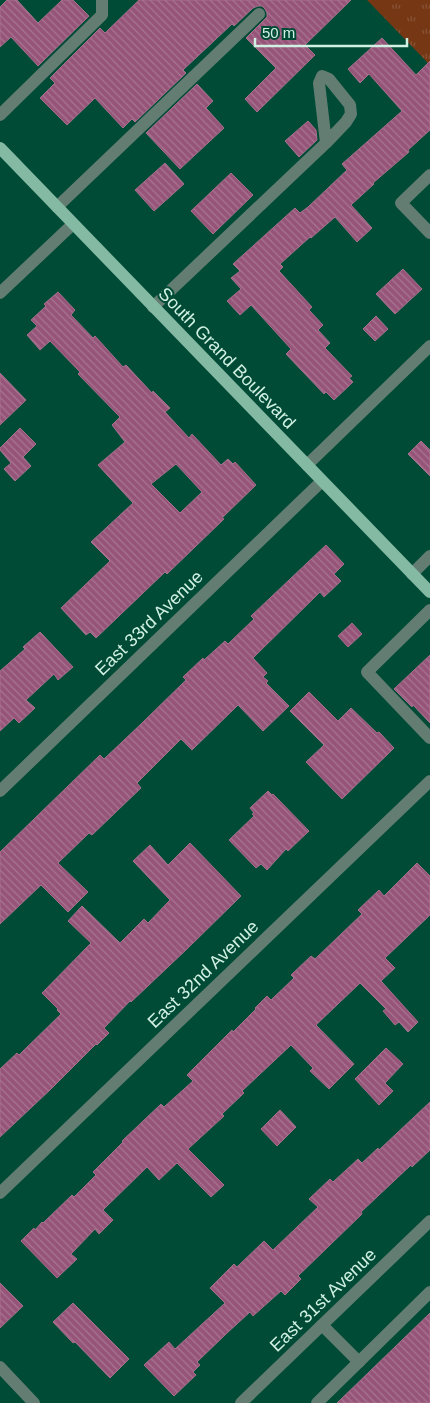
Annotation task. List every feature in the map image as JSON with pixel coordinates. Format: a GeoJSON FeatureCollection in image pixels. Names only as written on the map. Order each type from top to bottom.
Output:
{"type":"FeatureCollection","features":[{"type":"Feature","properties":{"kind":"main road","name":"South Grand Boulevard"},"geometry":{"type":"LineString","coordinates":[[0,148],[430,592]]}},
{"type":"Feature","properties":{"kind":"street"},"geometry":{"type":"LineString","coordinates":[[0,115],[102,15],[102,0]]}},
{"type":"Feature","properties":{"kind":"street"},"geometry":{"type":"LineString","coordinates":[[57,207],[259,14]]}},
{"type":"Feature","properties":{"kind":"street"},"geometry":{"type":"LineString","coordinates":[[153,307],[326,143]]}},
{"type":"Feature","properties":{"kind":"street"},"geometry":{"type":"LineString","coordinates":[[430,175],[402,203],[430,233]]}},
{"type":"Feature","properties":{"kind":"street"},"geometry":{"type":"LineString","coordinates":[[0,293],[73,224]]}},
{"type":"Feature","properties":{"kind":"street"},"geometry":{"type":"LineString","coordinates":[[307,465],[430,346]]}},
{"type":"Feature","properties":{"kind":"street","name":"East 33rd Avenue"},"geometry":{"type":"LineString","coordinates":[[0,791],[322,481]]}},
{"type":"Feature","properties":{"kind":"street"},"geometry":{"type":"LineString","coordinates":[[412,574],[430,556]]}},
{"type":"Feature","properties":{"kind":"street"},"geometry":{"type":"LineString","coordinates":[[430,610],[367,672],[430,738]]}},
{"type":"Feature","properties":{"kind":"street","name":"East 32nd Avenue"},"geometry":{"type":"LineString","coordinates":[[0,1193],[430,781]]}},
{"type":"Feature","properties":{"kind":"street","name":"East 31st Avenue"},"geometry":{"type":"LineString","coordinates":[[241,1403],[430,1221]]}},
{"type":"Feature","properties":{"kind":"street"},"geometry":{"type":"LineString","coordinates":[[317,1403],[430,1292]]}},
{"type":"Feature","properties":{"kind":"street"},"geometry":{"type":"LineString","coordinates":[[322,1325],[359,1362]]}},
{"type":"Feature","properties":{"kind":"street"},"geometry":{"type":"LineString","coordinates":[[0,1367],[34,1403]]}},
{"type":"Feature","properties":{"kind":"green space"},"geometry":{"type":"Polygon","coordinates":[[[367,0],[430,0],[430,66],[426,61],[367,0]]]}},
{"type":"Feature","properties":{"kind":"building"},"geometry":{"type":"Polygon","coordinates":[[[7,0],[17,0],[38,23],[62,0],[73,0],[89,16],[38,66],[11,37],[0,47],[0,7],[7,0]]]}},
{"type":"Feature","properties":{"kind":"building"},"geometry":{"type":"Polygon","coordinates":[[[139,0],[351,0],[305,45],[315,55],[257,112],[245,99],[276,68],[246,38],[267,17],[267,13],[262,6],[253,8],[234,26],[232,24],[183,70],[186,73],[135,122],[132,119],[123,128],[95,98],[67,125],[40,98],[55,83],[50,78],[100,28],[105,33],[139,0]]]}},
{"type":"Feature","properties":{"kind":"building"},"geometry":{"type":"Polygon","coordinates":[[[382,38],[416,75],[430,61],[430,130],[351,205],[372,228],[357,242],[335,217],[280,264],[283,267],[279,271],[312,307],[309,310],[323,325],[318,330],[330,343],[325,348],[352,376],[349,378],[353,382],[334,400],[326,392],[324,394],[286,354],[291,349],[251,305],[240,315],[227,301],[241,289],[231,278],[240,271],[233,264],[295,208],[300,213],[308,207],[347,170],[342,164],[402,111],[369,74],[360,83],[348,69],[382,38]]]}},
{"type":"Feature","properties":{"kind":"building"},"geometry":{"type":"Polygon","coordinates":[[[197,84],[213,101],[206,108],[224,128],[180,169],[146,133],[197,84]]]}},
{"type":"Feature","properties":{"kind":"building"},"geometry":{"type":"Polygon","coordinates":[[[308,121],[316,130],[317,140],[299,157],[285,141],[308,121]]]}},
{"type":"Feature","properties":{"kind":"building"},"geometry":{"type":"Polygon","coordinates":[[[165,163],[184,184],[154,211],[135,190],[165,163]]]}},
{"type":"Feature","properties":{"kind":"building"},"geometry":{"type":"Polygon","coordinates":[[[231,173],[253,195],[213,234],[191,211],[231,173]]]}},
{"type":"Feature","properties":{"kind":"building"},"geometry":{"type":"Polygon","coordinates":[[[403,269],[422,289],[395,314],[376,294],[403,269]]]}},
{"type":"Feature","properties":{"kind":"building"},"geometry":{"type":"Polygon","coordinates":[[[58,292],[75,310],[71,315],[93,338],[95,336],[123,367],[126,365],[152,393],[153,391],[170,408],[165,412],[189,438],[192,434],[221,465],[228,459],[233,464],[235,462],[256,485],[167,574],[165,572],[96,638],[90,632],[86,635],[61,608],[110,561],[91,542],[133,503],[98,465],[125,442],[112,425],[120,417],[78,374],[80,372],[50,341],[40,350],[27,335],[37,326],[31,320],[46,306],[44,304],[58,292]],[[176,464],[151,484],[180,513],[202,492],[176,464]]]}},
{"type":"Feature","properties":{"kind":"building"},"geometry":{"type":"Polygon","coordinates":[[[376,316],[388,329],[375,341],[363,329],[376,316]]]}},
{"type":"Feature","properties":{"kind":"building"},"geometry":{"type":"Polygon","coordinates":[[[0,373],[26,400],[0,425],[0,373]]]}},
{"type":"Feature","properties":{"kind":"building"},"geometry":{"type":"Polygon","coordinates":[[[20,428],[36,444],[23,457],[31,466],[15,481],[4,469],[11,463],[0,448],[20,428]]]}},
{"type":"Feature","properties":{"kind":"building"},"geometry":{"type":"Polygon","coordinates":[[[421,441],[430,450],[430,476],[408,454],[421,441]]]}},
{"type":"Feature","properties":{"kind":"building"},"geometry":{"type":"Polygon","coordinates":[[[326,545],[344,564],[334,574],[341,581],[324,597],[320,592],[253,658],[267,673],[263,677],[268,681],[266,683],[289,706],[263,731],[238,705],[192,750],[181,739],[137,783],[141,788],[92,835],[89,833],[58,863],[88,892],[68,912],[41,885],[0,924],[0,852],[100,755],[104,759],[141,724],[186,680],[183,677],[203,658],[204,660],[225,641],[228,644],[254,619],[251,616],[326,545]]]}},
{"type":"Feature","properties":{"kind":"building"},"geometry":{"type":"Polygon","coordinates":[[[352,623],[362,634],[348,647],[338,636],[352,623]]]}},
{"type":"Feature","properties":{"kind":"building"},"geometry":{"type":"Polygon","coordinates":[[[40,632],[73,667],[58,680],[54,674],[26,700],[35,708],[19,723],[14,718],[0,731],[0,671],[25,649],[23,647],[40,632]]]}},
{"type":"Feature","properties":{"kind":"building"},"geometry":{"type":"Polygon","coordinates":[[[430,655],[430,723],[394,689],[430,655]]]}},
{"type":"Feature","properties":{"kind":"building"},"geometry":{"type":"Polygon","coordinates":[[[309,692],[338,721],[351,708],[394,748],[342,799],[306,762],[324,745],[290,711],[309,692]]]}},
{"type":"Feature","properties":{"kind":"building"},"geometry":{"type":"Polygon","coordinates":[[[268,791],[309,831],[288,851],[286,849],[267,870],[261,864],[256,868],[229,840],[254,816],[250,808],[268,791]]]}},
{"type":"Feature","properties":{"kind":"building"},"geometry":{"type":"Polygon","coordinates":[[[190,843],[241,896],[130,1001],[104,1028],[109,1033],[0,1137],[0,1069],[17,1053],[19,1055],[61,1014],[42,993],[91,943],[68,921],[82,906],[120,943],[144,919],[148,923],[170,900],[133,861],[150,845],[168,865],[190,843]]]}},
{"type":"Feature","properties":{"kind":"building"},"geometry":{"type":"Polygon","coordinates":[[[417,863],[430,876],[430,915],[385,958],[395,968],[381,981],[418,1022],[408,1032],[399,1022],[395,1025],[383,1011],[386,1009],[360,983],[316,1025],[354,1064],[329,1089],[310,1071],[313,1068],[291,1045],[242,1091],[244,1093],[222,1114],[224,1116],[188,1149],[224,1185],[211,1197],[177,1163],[159,1180],[147,1167],[103,1210],[113,1220],[99,1234],[95,1229],[71,1254],[77,1259],[57,1278],[21,1241],[72,1195],[74,1197],[96,1175],[93,1172],[122,1141],[161,1104],[164,1107],[193,1081],[187,1075],[232,1030],[233,1032],[267,996],[271,1000],[294,978],[291,975],[311,956],[315,959],[362,914],[358,910],[379,890],[384,896],[417,863]]]}},
{"type":"Feature","properties":{"kind":"building"},"geometry":{"type":"Polygon","coordinates":[[[386,1048],[403,1064],[385,1083],[393,1091],[379,1105],[355,1079],[386,1048]]]}},
{"type":"Feature","properties":{"kind":"building"},"geometry":{"type":"Polygon","coordinates":[[[430,1102],[430,1150],[412,1167],[411,1165],[361,1212],[362,1214],[298,1276],[301,1279],[285,1295],[281,1291],[253,1316],[250,1312],[226,1334],[197,1362],[200,1365],[193,1372],[196,1375],[174,1396],[144,1365],[169,1342],[175,1349],[225,1303],[210,1288],[234,1264],[237,1267],[264,1241],[273,1250],[318,1207],[309,1199],[330,1179],[333,1182],[358,1159],[362,1163],[378,1148],[379,1150],[430,1102]]]}},
{"type":"Feature","properties":{"kind":"building"},"geometry":{"type":"Polygon","coordinates":[[[280,1110],[296,1127],[277,1146],[261,1129],[280,1110]]]}},
{"type":"Feature","properties":{"kind":"building"},"geometry":{"type":"Polygon","coordinates":[[[0,1283],[23,1306],[0,1328],[0,1283]]]}},
{"type":"Feature","properties":{"kind":"building"},"geometry":{"type":"Polygon","coordinates":[[[73,1303],[129,1359],[110,1378],[53,1322],[73,1303]]]}},
{"type":"Feature","properties":{"kind":"building"},"geometry":{"type":"Polygon","coordinates":[[[430,1313],[430,1403],[337,1403],[430,1313]]]}}]}
